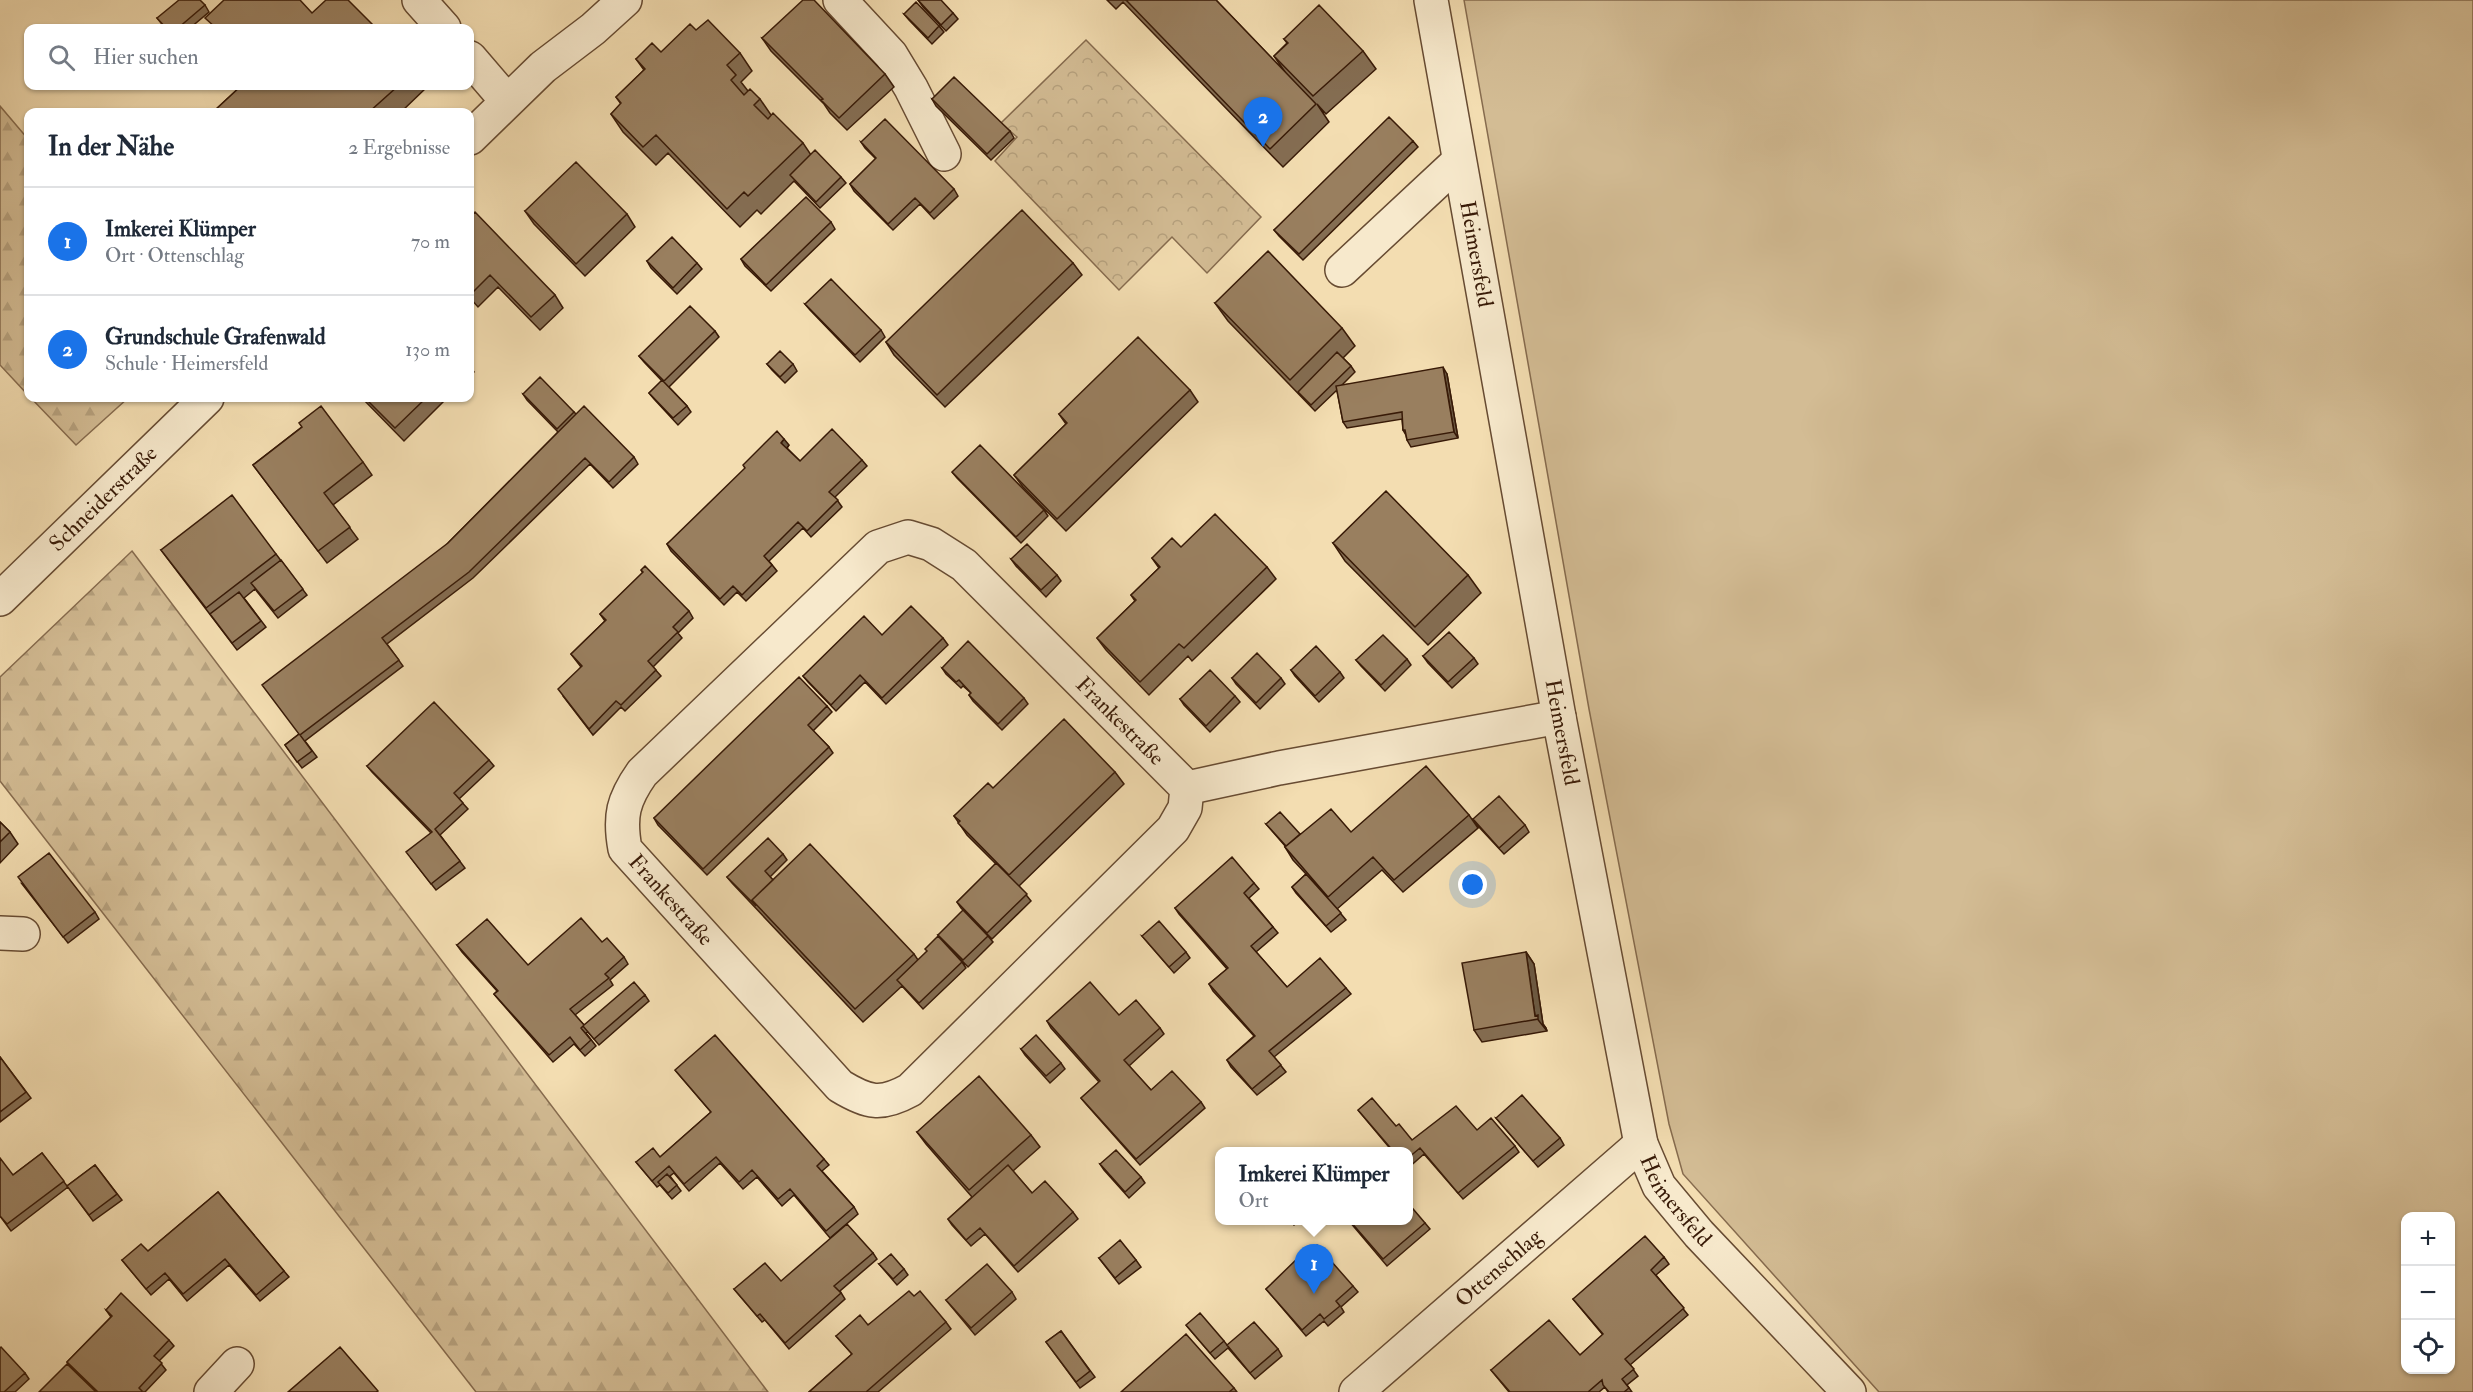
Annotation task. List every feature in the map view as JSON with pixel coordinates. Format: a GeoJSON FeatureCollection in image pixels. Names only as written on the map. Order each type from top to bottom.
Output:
{"type":"FeatureCollection","features":[{"type":"Feature","properties":{"kind":"street"},"geometry":{"type":"LineString","coordinates":[[419,0],[440,24]]}},
{"type":"Feature","properties":{"kind":"street"},"geometry":{"type":"LineString","coordinates":[[474,134],[543,67],[593,29],[625,0]]}},
{"type":"Feature","properties":{"kind":"street"},"geometry":{"type":"LineString","coordinates":[[840,0],[891,55],[911,88],[944,154]]}},
{"type":"Feature","properties":{"kind":"street","name":"Heimersfeld"},"geometry":{"type":"LineString","coordinates":[[1431,0],[1559,717],[1641,1144],[1659,1186],[1679,1210],[1849,1392]]}},
{"type":"Feature","properties":{"kind":"street"},"geometry":{"type":"LineString","coordinates":[[474,63],[507,101]]}},
{"type":"Feature","properties":{"kind":"street"},"geometry":{"type":"LineString","coordinates":[[1342,270],[1459,161]]}},
{"type":"Feature","properties":{"kind":"street","name":"Schneiderstraße"},"geometry":{"type":"LineString","coordinates":[[0,599],[203,402]]}},
{"type":"Feature","properties":{"kind":"street","name":"Frankestraße"},"geometry":{"type":"LineString","coordinates":[[908,537],[931,544],[964,565],[1187,788],[1185,808],[1173,829],[910,1090],[893,1100],[872,1101],[840,1086],[625,849],[621,828],[623,807],[642,773],[878,547],[908,537]]}},
{"type":"Feature","properties":{"kind":"street"},"geometry":{"type":"LineString","coordinates":[[1187,788],[1279,768],[1559,717]]}},
{"type":"Feature","properties":{"kind":"street","name":"Ottenschlag"},"geometry":{"type":"LineString","coordinates":[[1356,1392],[1641,1144]]}},
{"type":"Feature","properties":{"kind":"street"},"geometry":{"type":"LineString","coordinates":[[211,1392],[237,1364]]}},
{"type":"Feature","properties":{"kind":"green space"},"geometry":{"type":"Polygon","coordinates":[[[1464,0],[2473,0],[2473,1392],[1879,1392],[1683,1174],[1669,1124],[1589,709],[1464,0]]]}},
{"type":"Feature","properties":{"kind":"green space"},"geometry":{"type":"Polygon","coordinates":[[[1086,40],[1261,217],[1207,273],[1172,237],[1119,290],[995,161],[1017,137],[1001,123],[1086,40]]]}},
{"type":"Feature","properties":{"kind":"green space"},"geometry":{"type":"Polygon","coordinates":[[[0,106],[24,134],[24,391],[0,365],[0,106]]]}},
{"type":"Feature","properties":{"kind":"green space"},"geometry":{"type":"Polygon","coordinates":[[[35,402],[124,402],[76,445],[35,402]]]}},
{"type":"Feature","properties":{"kind":"green space"},"geometry":{"type":"Polygon","coordinates":[[[132,551],[768,1392],[476,1392],[0,781],[0,677],[132,551]]]}},
{"type":"Feature","properties":{"kind":"building"},"geometry":{"type":"Polygon","coordinates":[[[179,0],[200,0],[205,5],[183,24],[162,24],[157,18],[179,0]]]}},
{"type":"Feature","properties":{"kind":"building"},"geometry":{"type":"Polygon","coordinates":[[[224,0],[300,0],[312,13],[326,0],[348,0],[372,24],[212,24],[205,18],[224,0]]]}},
{"type":"Feature","properties":{"kind":"building"},"geometry":{"type":"Polygon","coordinates":[[[803,0],[814,0],[885,74],[839,118],[762,38],[803,0]]]}},
{"type":"Feature","properties":{"kind":"building"},"geometry":{"type":"Polygon","coordinates":[[[918,0],[941,0],[953,13],[941,25],[918,0]]]}},
{"type":"Feature","properties":{"kind":"building"},"geometry":{"type":"Polygon","coordinates":[[[1126,0],[1216,0],[1316,104],[1270,149],[1126,0]]]}},
{"type":"Feature","properties":{"kind":"building"},"geometry":{"type":"Polygon","coordinates":[[[916,2],[939,26],[928,38],[904,14],[916,2]]]}},
{"type":"Feature","properties":{"kind":"building"},"geometry":{"type":"Polygon","coordinates":[[[1319,5],[1363,51],[1313,96],[1274,56],[1288,43],[1284,39],[1319,5]]]}},
{"type":"Feature","properties":{"kind":"building"},"geometry":{"type":"Polygon","coordinates":[[[708,20],[740,53],[727,65],[736,75],[731,80],[744,95],[750,89],[760,99],[754,105],[768,119],[773,113],[803,143],[748,196],[744,192],[727,209],[656,135],[643,147],[611,114],[621,103],[616,97],[645,69],[636,59],[652,43],[661,52],[690,24],[696,30],[708,20]]]}},
{"type":"Feature","properties":{"kind":"building"},"geometry":{"type":"Polygon","coordinates":[[[954,77],[1010,131],[987,154],[932,99],[954,77]]]}},
{"type":"Feature","properties":{"kind":"building"},"geometry":{"type":"Polygon","coordinates":[[[237,90],[394,90],[373,108],[217,108],[237,90]]]}},
{"type":"Feature","properties":{"kind":"building"},"geometry":{"type":"Polygon","coordinates":[[[1389,117],[1413,141],[1299,254],[1274,230],[1389,117]]]}},
{"type":"Feature","properties":{"kind":"building"},"geometry":{"type":"Polygon","coordinates":[[[885,119],[954,189],[930,213],[915,198],[888,224],[850,184],[876,158],[861,142],[885,119]]]}},
{"type":"Feature","properties":{"kind":"building"},"geometry":{"type":"Polygon","coordinates":[[[815,150],[841,177],[816,202],[790,175],[815,150]]]}},
{"type":"Feature","properties":{"kind":"building"},"geometry":{"type":"Polygon","coordinates":[[[576,162],[627,214],[576,264],[525,211],[576,162]]]}},
{"type":"Feature","properties":{"kind":"building"},"geometry":{"type":"Polygon","coordinates":[[[806,197],[831,222],[766,285],[741,259],[806,197]]]}},
{"type":"Feature","properties":{"kind":"building"},"geometry":{"type":"Polygon","coordinates":[[[1022,210],[1073,263],[937,395],[886,342],[1022,210]]]}},
{"type":"Feature","properties":{"kind":"building"},"geometry":{"type":"Polygon","coordinates":[[[474,213],[555,295],[531,317],[490,275],[474,291],[474,213]]]}},
{"type":"Feature","properties":{"kind":"building"},"geometry":{"type":"Polygon","coordinates":[[[672,237],[697,263],[673,288],[647,261],[672,237]]]}},
{"type":"Feature","properties":{"kind":"building"},"geometry":{"type":"Polygon","coordinates":[[[1268,251],[1342,328],[1290,380],[1215,303],[1268,251]]]}},
{"type":"Feature","properties":{"kind":"building"},"geometry":{"type":"Polygon","coordinates":[[[831,279],[881,330],[855,355],[805,304],[831,279]]]}},
{"type":"Feature","properties":{"kind":"building"},"geometry":{"type":"Polygon","coordinates":[[[690,306],[715,331],[664,381],[639,356],[690,306]]]}},
{"type":"Feature","properties":{"kind":"building"},"geometry":{"type":"Polygon","coordinates":[[[1138,337],[1190,390],[1057,519],[1014,475],[1067,423],[1059,414],[1138,337]]]}},
{"type":"Feature","properties":{"kind":"building"},"geometry":{"type":"Polygon","coordinates":[[[780,351],[793,364],[780,377],[767,364],[780,351]]]}},
{"type":"Feature","properties":{"kind":"building"},"geometry":{"type":"Polygon","coordinates":[[[1337,352],[1351,366],[1311,405],[1298,392],[1337,352]]]}},
{"type":"Feature","properties":{"kind":"building"},"geometry":{"type":"Polygon","coordinates":[[[1443,367],[1454,432],[1407,440],[1405,430],[1403,430],[1402,412],[1343,422],[1336,386],[1443,367]]]}},
{"type":"Feature","properties":{"kind":"building"},"geometry":{"type":"Polygon","coordinates":[[[540,377],[574,412],[557,429],[523,394],[540,377]]]}},
{"type":"Feature","properties":{"kind":"building"},"geometry":{"type":"Polygon","coordinates":[[[662,380],[687,406],[673,418],[649,393],[662,380]]]}},
{"type":"Feature","properties":{"kind":"building"},"geometry":{"type":"Polygon","coordinates":[[[369,402],[422,402],[395,428],[369,402]]]}},
{"type":"Feature","properties":{"kind":"building"},"geometry":{"type":"Polygon","coordinates":[[[321,406],[363,462],[324,493],[350,527],[318,551],[253,465],[302,427],[299,423],[321,406]]]}},
{"type":"Feature","properties":{"kind":"building"},"geometry":{"type":"Polygon","coordinates":[[[584,406],[634,457],[609,482],[585,458],[469,572],[382,638],[399,660],[300,735],[312,751],[297,762],[285,745],[299,734],[262,685],[448,543],[584,406]]]}},
{"type":"Feature","properties":{"kind":"building"},"geometry":{"type":"Polygon","coordinates":[[[832,429],[862,460],[829,492],[838,500],[807,531],[798,522],[764,556],[772,565],[742,595],[733,586],[720,599],[667,544],[745,468],[743,465],[777,431],[784,439],[781,443],[800,461],[832,429]]]}},
{"type":"Feature","properties":{"kind":"building"},"geometry":{"type":"Polygon","coordinates":[[[980,445],[1044,510],[1016,537],[952,472],[980,445]]]}},
{"type":"Feature","properties":{"kind":"building"},"geometry":{"type":"Polygon","coordinates":[[[1386,491],[1468,575],[1415,627],[1333,543],[1386,491]]]}},
{"type":"Feature","properties":{"kind":"building"},"geometry":{"type":"Polygon","coordinates":[[[232,495],[276,554],[206,608],[161,550],[232,495]]]}},
{"type":"Feature","properties":{"kind":"building"},"geometry":{"type":"Polygon","coordinates":[[[1215,514],[1267,567],[1184,648],[1179,644],[1140,682],[1097,638],[1136,600],[1131,595],[1160,567],[1152,558],[1172,538],[1181,547],[1215,514]]]}},
{"type":"Feature","properties":{"kind":"building"},"geometry":{"type":"Polygon","coordinates":[[[1027,544],[1057,575],[1041,590],[1011,559],[1027,544]]]}},
{"type":"Feature","properties":{"kind":"building"},"geometry":{"type":"Polygon","coordinates":[[[281,560],[303,589],[274,611],[251,583],[281,560]]]}},
{"type":"Feature","properties":{"kind":"building"},"geometry":{"type":"Polygon","coordinates":[[[645,566],[689,611],[673,627],[678,632],[648,661],[656,670],[621,705],[616,701],[589,729],[558,689],[582,666],[571,654],[606,620],[600,614],[643,572],[641,570],[645,566]]]}},
{"type":"Feature","properties":{"kind":"building"},"geometry":{"type":"Polygon","coordinates":[[[239,592],[261,621],[232,643],[210,614],[239,592]]]}},
{"type":"Feature","properties":{"kind":"building"},"geometry":{"type":"Polygon","coordinates":[[[911,606],[943,638],[882,698],[860,675],[831,705],[803,676],[864,616],[882,635],[911,606]]]}},
{"type":"Feature","properties":{"kind":"building"},"geometry":{"type":"Polygon","coordinates":[[[1449,632],[1474,658],[1448,682],[1423,656],[1449,632]]]}},
{"type":"Feature","properties":{"kind":"building"},"geometry":{"type":"Polygon","coordinates":[[[1383,635],[1407,659],[1381,685],[1356,660],[1383,635]]]}},
{"type":"Feature","properties":{"kind":"building"},"geometry":{"type":"Polygon","coordinates":[[[968,641],[1024,698],[998,724],[969,695],[971,693],[959,680],[956,682],[942,668],[968,641]]]}},
{"type":"Feature","properties":{"kind":"building"},"geometry":{"type":"Polygon","coordinates":[[[1316,646],[1340,672],[1315,696],[1291,670],[1316,646]]]}},
{"type":"Feature","properties":{"kind":"building"},"geometry":{"type":"Polygon","coordinates":[[[1257,653],[1281,678],[1256,703],[1232,678],[1257,653]]]}},
{"type":"Feature","properties":{"kind":"building"},"geometry":{"type":"Polygon","coordinates":[[[1210,670],[1235,696],[1206,726],[1180,699],[1210,670]]]}},
{"type":"Feature","properties":{"kind":"building"},"geometry":{"type":"Polygon","coordinates":[[[799,677],[827,706],[808,725],[829,747],[703,869],[654,818],[799,677]]]}},
{"type":"Feature","properties":{"kind":"building"},"geometry":{"type":"Polygon","coordinates":[[[434,702],[489,760],[454,793],[463,803],[435,829],[460,861],[431,884],[406,852],[432,832],[367,766],[434,702]]]}},
{"type":"Feature","properties":{"kind":"building"},"geometry":{"type":"Polygon","coordinates":[[[1064,719],[1115,772],[1009,875],[958,823],[960,821],[954,816],[988,783],[993,788],[1064,719]]]}},
{"type":"Feature","properties":{"kind":"building"},"geometry":{"type":"Polygon","coordinates":[[[1426,766],[1469,815],[1394,880],[1373,857],[1328,897],[1285,847],[1331,809],[1351,832],[1426,766]]]}},
{"type":"Feature","properties":{"kind":"building"},"geometry":{"type":"Polygon","coordinates":[[[1499,796],[1525,825],[1499,848],[1473,819],[1499,796]]]}},
{"type":"Feature","properties":{"kind":"building"},"geometry":{"type":"Polygon","coordinates":[[[1280,812],[1300,834],[1286,846],[1266,824],[1280,812]]]}},
{"type":"Feature","properties":{"kind":"building"},"geometry":{"type":"Polygon","coordinates":[[[0,822],[10,832],[0,842],[0,822]]]}},
{"type":"Feature","properties":{"kind":"building"},"geometry":{"type":"Polygon","coordinates":[[[768,838],[783,854],[765,871],[773,880],[752,900],[756,906],[727,877],[768,838]]]}},
{"type":"Feature","properties":{"kind":"building"},"geometry":{"type":"Polygon","coordinates":[[[810,844],[914,954],[855,1009],[752,900],[810,844]]]}},
{"type":"Feature","properties":{"kind":"building"},"geometry":{"type":"Polygon","coordinates":[[[49,853],[95,912],[63,937],[18,877],[49,853]]]}},
{"type":"Feature","properties":{"kind":"building"},"geometry":{"type":"Polygon","coordinates":[[[1232,857],[1254,883],[1244,893],[1273,927],[1251,946],[1287,987],[1320,958],[1346,988],[1269,1051],[1281,1065],[1252,1089],[1227,1060],[1255,1036],[1209,984],[1228,968],[1175,908],[1232,857]]]}},
{"type":"Feature","properties":{"kind":"building"},"geometry":{"type":"Polygon","coordinates":[[[996,863],[1027,894],[987,933],[957,902],[996,863]]]}},
{"type":"Feature","properties":{"kind":"building"},"geometry":{"type":"Polygon","coordinates":[[[1306,874],[1341,913],[1326,926],[1292,887],[1306,874]]]}},
{"type":"Feature","properties":{"kind":"building"},"geometry":{"type":"Polygon","coordinates":[[[963,910],[988,936],[963,960],[938,935],[963,910]]]}},
{"type":"Feature","properties":{"kind":"building"},"geometry":{"type":"Polygon","coordinates":[[[581,918],[602,942],[607,938],[624,957],[605,974],[609,978],[570,1009],[584,1025],[634,982],[645,995],[594,1039],[583,1026],[581,1028],[591,1040],[580,1050],[570,1037],[549,1055],[494,994],[498,991],[457,945],[487,919],[528,965],[581,918]]]}},
{"type":"Feature","properties":{"kind":"building"},"geometry":{"type":"Polygon","coordinates":[[[1159,921],[1186,952],[1169,967],[1142,936],[1159,921]]]}},
{"type":"Feature","properties":{"kind":"building"},"geometry":{"type":"Polygon","coordinates":[[[938,936],[962,962],[919,1003],[897,980],[927,951],[925,949],[938,936]]]}},
{"type":"Feature","properties":{"kind":"building"},"geometry":{"type":"Polygon","coordinates":[[[1526,952],[1535,1016],[1538,1015],[1538,1019],[1474,1030],[1462,963],[1526,952]]]}},
{"type":"Feature","properties":{"kind":"building"},"geometry":{"type":"Polygon","coordinates":[[[1090,982],[1119,1015],[1136,1000],[1160,1028],[1124,1060],[1151,1090],[1172,1071],[1201,1102],[1136,1159],[1081,1098],[1100,1081],[1047,1021],[1090,982]]]}},
{"type":"Feature","properties":{"kind":"building"},"geometry":{"type":"Polygon","coordinates":[[[715,1035],[824,1159],[817,1166],[854,1207],[826,1231],[790,1189],[778,1199],[752,1170],[739,1182],[716,1157],[684,1184],[669,1166],[652,1181],[636,1162],[653,1148],[660,1157],[711,1112],[675,1070],[715,1035]]]}},
{"type":"Feature","properties":{"kind":"building"},"geometry":{"type":"Polygon","coordinates":[[[1036,1035],[1061,1063],[1046,1076],[1021,1049],[1036,1035]]]}},
{"type":"Feature","properties":{"kind":"building"},"geometry":{"type":"Polygon","coordinates":[[[0,1057],[26,1092],[0,1112],[0,1057]]]}},
{"type":"Feature","properties":{"kind":"building"},"geometry":{"type":"Polygon","coordinates":[[[979,1076],[1031,1135],[969,1190],[917,1132],[979,1076]]]}},
{"type":"Feature","properties":{"kind":"building"},"geometry":{"type":"Polygon","coordinates":[[[1522,1095],[1560,1138],[1533,1161],[1496,1118],[1522,1095]]]}},
{"type":"Feature","properties":{"kind":"building"},"geometry":{"type":"Polygon","coordinates":[[[1372,1098],[1396,1126],[1399,1124],[1412,1140],[1456,1106],[1477,1130],[1491,1118],[1515,1146],[1458,1193],[1420,1148],[1413,1154],[1413,1147],[1390,1147],[1358,1110],[1372,1098]]]}},
{"type":"Feature","properties":{"kind":"building"},"geometry":{"type":"Polygon","coordinates":[[[1116,1150],[1141,1177],[1125,1192],[1100,1164],[1116,1150]]]}},
{"type":"Feature","properties":{"kind":"building"},"geometry":{"type":"Polygon","coordinates":[[[42,1153],[64,1181],[7,1224],[0,1216],[0,1158],[13,1175],[42,1153]]]}},
{"type":"Feature","properties":{"kind":"building"},"geometry":{"type":"Polygon","coordinates":[[[95,1165],[117,1194],[89,1215],[67,1186],[95,1165]]]}},
{"type":"Feature","properties":{"kind":"building"},"geometry":{"type":"Polygon","coordinates":[[[1008,1165],[1032,1193],[1045,1181],[1073,1212],[1014,1266],[980,1228],[966,1240],[948,1219],[1008,1165]]]}},
{"type":"Feature","properties":{"kind":"building"},"geometry":{"type":"Polygon","coordinates":[[[667,1174],[677,1185],[668,1193],[658,1182],[667,1174]]]}},
{"type":"Feature","properties":{"kind":"building"},"geometry":{"type":"Polygon","coordinates":[[[218,1192],[284,1271],[256,1295],[225,1259],[183,1294],[165,1273],[146,1289],[122,1260],[141,1244],[148,1251],[218,1192]]]}},
{"type":"Feature","properties":{"kind":"building"},"geometry":{"type":"Polygon","coordinates":[[[1413,1209],[1425,1223],[1383,1259],[1353,1225],[1413,1225],[1413,1209]]]}},
{"type":"Feature","properties":{"kind":"building"},"geometry":{"type":"Polygon","coordinates":[[[847,1224],[873,1253],[834,1286],[841,1293],[785,1343],[760,1314],[757,1316],[734,1289],[765,1263],[781,1281],[847,1224]]]}},
{"type":"Feature","properties":{"kind":"building"},"geometry":{"type":"Polygon","coordinates":[[[1645,1236],[1664,1257],[1651,1270],[1684,1308],[1625,1359],[1634,1369],[1622,1379],[1629,1388],[1624,1392],[1609,1392],[1602,1380],[1588,1392],[1510,1392],[1491,1370],[1549,1320],[1580,1355],[1603,1334],[1573,1299],[1645,1236]]]}},
{"type":"Feature","properties":{"kind":"building"},"geometry":{"type":"Polygon","coordinates":[[[1120,1240],[1136,1260],[1115,1278],[1099,1258],[1120,1240]]]}},
{"type":"Feature","properties":{"kind":"building"},"geometry":{"type":"Polygon","coordinates":[[[1317,1245],[1353,1286],[1336,1301],[1340,1306],[1324,1319],[1320,1314],[1302,1330],[1266,1289],[1301,1255],[1303,1257],[1317,1245]]]}},
{"type":"Feature","properties":{"kind":"building"},"geometry":{"type":"Polygon","coordinates":[[[891,1254],[904,1269],[893,1279],[879,1264],[891,1254]]]}},
{"type":"Feature","properties":{"kind":"building"},"geometry":{"type":"Polygon","coordinates":[[[987,1264],[1012,1292],[971,1328],[946,1300],[987,1264]]]}},
{"type":"Feature","properties":{"kind":"building"},"geometry":{"type":"Polygon","coordinates":[[[909,1291],[914,1296],[920,1291],[946,1322],[866,1392],[809,1392],[852,1354],[836,1336],[860,1315],[868,1325],[909,1291]]]}},
{"type":"Feature","properties":{"kind":"building"},"geometry":{"type":"Polygon","coordinates":[[[121,1293],[169,1340],[154,1356],[162,1363],[139,1388],[141,1392],[98,1392],[67,1362],[112,1316],[106,1310],[121,1293]]]}},
{"type":"Feature","properties":{"kind":"building"},"geometry":{"type":"Polygon","coordinates":[[[1200,1313],[1224,1341],[1210,1353],[1186,1325],[1200,1313]]]}},
{"type":"Feature","properties":{"kind":"building"},"geometry":{"type":"Polygon","coordinates":[[[1254,1322],[1278,1349],[1250,1373],[1227,1345],[1254,1322]]]}},
{"type":"Feature","properties":{"kind":"building"},"geometry":{"type":"Polygon","coordinates":[[[1061,1331],[1090,1371],[1076,1382],[1046,1342],[1061,1331]]]}},
{"type":"Feature","properties":{"kind":"building"},"geometry":{"type":"Polygon","coordinates":[[[1186,1334],[1234,1388],[1229,1392],[1121,1392],[1186,1334]]]}},
{"type":"Feature","properties":{"kind":"building"},"geometry":{"type":"Polygon","coordinates":[[[1,1347],[25,1373],[4,1392],[0,1392],[1,1347]]]}},
{"type":"Feature","properties":{"kind":"building"},"geometry":{"type":"Polygon","coordinates":[[[340,1347],[378,1391],[288,1392],[340,1347]]]}},
{"type":"Feature","properties":{"kind":"building"},"geometry":{"type":"Polygon","coordinates":[[[67,1364],[96,1392],[39,1392],[67,1364]]]}},
{"type":"Feature","properties":{"kind":"place","name":"Grundschule Grafenwald"},"geometry":{"type":"Point","coordinates":[1263,147]}},
{"type":"Feature","properties":{"kind":"place","name":"Imkerei Klümper"},"geometry":{"type":"Point","coordinates":[1314,1294]}}]}
